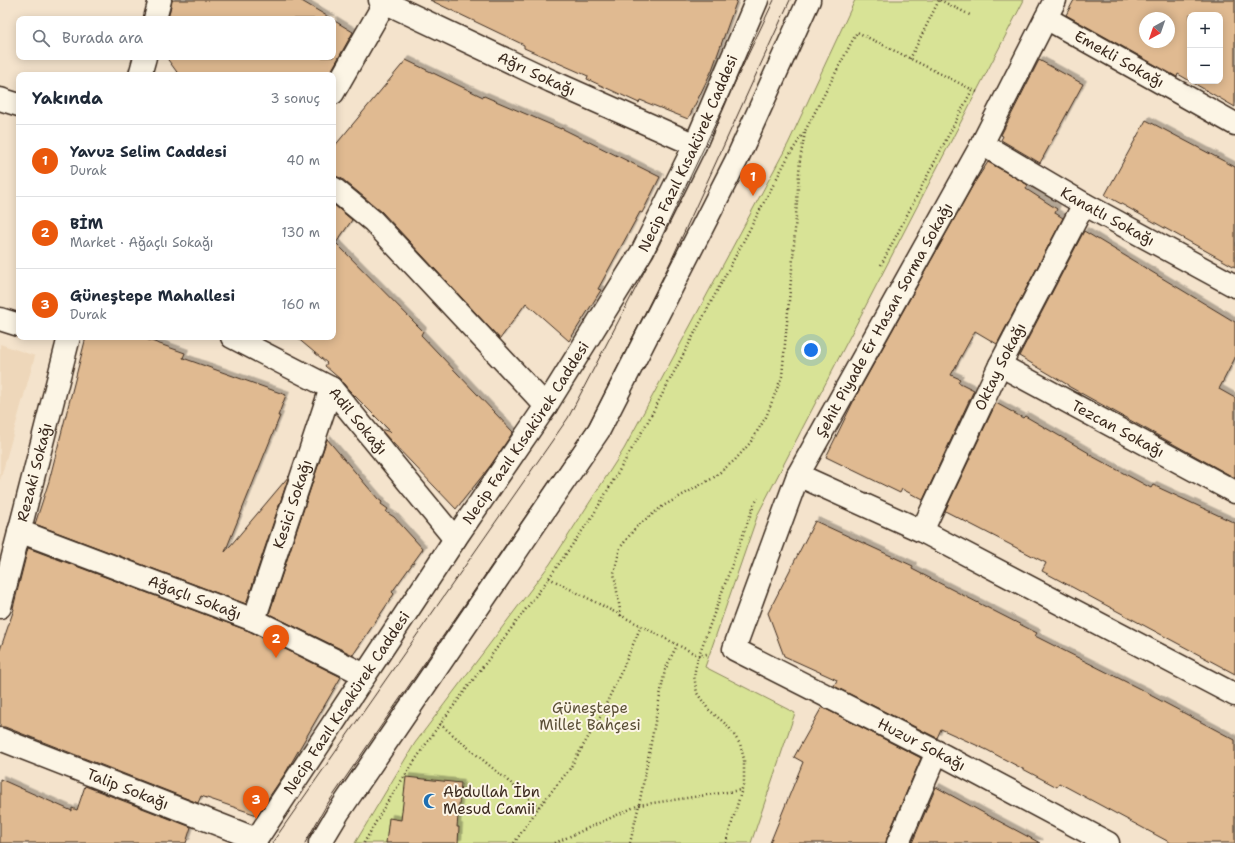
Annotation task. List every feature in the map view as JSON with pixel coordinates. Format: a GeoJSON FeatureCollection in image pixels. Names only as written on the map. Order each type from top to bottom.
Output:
{"type":"FeatureCollection","features":[{"type":"Feature","properties":{"kind":"street"},"geometry":{"type":"LineString","coordinates":[[156,16],[160,0]]}},
{"type":"Feature","properties":{"kind":"street","name":"Necip Fazıl Kısakürek Caddesi"},"geometry":{"type":"LineString","coordinates":[[255,841],[455,539],[546,406],[643,250],[695,145],[757,0]]}},
{"type":"Feature","properties":{"kind":"street"},"geometry":{"type":"LineString","coordinates":[[320,843],[338,813],[599,430],[732,168],[808,0]]}},
{"type":"Feature","properties":{"kind":"street"},"geometry":{"type":"LineString","coordinates":[[336,87],[383,1]]}},
{"type":"Feature","properties":{"kind":"street","name":"Ağrı Sokağı"},"geometry":{"type":"LineString","coordinates":[[383,1],[551,81],[695,145]]}},
{"type":"Feature","properties":{"kind":"street","name":"Emekli Sokağı"},"geometry":{"type":"LineString","coordinates":[[1050,9],[1235,124]]}},
{"type":"Feature","properties":{"kind":"street","name":"Şehit Piyade Er Hasan Sorma Sokağı"},"geometry":{"type":"LineString","coordinates":[[734,649],[798,475],[982,144],[1050,9]]}},
{"type":"Feature","properties":{"kind":"street"},"geometry":{"type":"LineString","coordinates":[[141,72],[144,60]]}},
{"type":"Feature","properties":{"kind":"street"},"geometry":{"type":"LineString","coordinates":[[0,99],[16,104]]}},
{"type":"Feature","properties":{"kind":"street","name":"Kanatlı Sokağı"},"geometry":{"type":"LineString","coordinates":[[982,144],[1084,204],[1235,286]]}},
{"type":"Feature","properties":{"kind":"street"},"geometry":{"type":"LineString","coordinates":[[336,190],[373,221],[546,406]]}},
{"type":"Feature","properties":{"kind":"street","name":"Oktay Sokağı"},"geometry":{"type":"LineString","coordinates":[[922,531],[1000,365],[1084,204]]}},
{"type":"Feature","properties":{"kind":"street"},"geometry":{"type":"LineString","coordinates":[[0,319],[16,324]]}},
{"type":"Feature","properties":{"kind":"street","name":"Rezaki Sokağı"},"geometry":{"type":"LineString","coordinates":[[0,607],[65,340]]}},
{"type":"Feature","properties":{"kind":"street","name":"Adil Sokağı"},"geometry":{"type":"LineString","coordinates":[[238,340],[331,388],[455,539]]}},
{"type":"Feature","properties":{"kind":"street","name":"Tezcan Sokağı"},"geometry":{"type":"LineString","coordinates":[[1000,365],[1235,492]]}},
{"type":"Feature","properties":{"kind":"street","name":"Kesici Sokağı"},"geometry":{"type":"LineString","coordinates":[[254,620],[331,388]]}},
{"type":"Feature","properties":{"kind":"street"},"geometry":{"type":"LineString","coordinates":[[798,475],[922,531],[1235,695]]}},
{"type":"Feature","properties":{"kind":"street","name":"Ağaçlı Sokağı"},"geometry":{"type":"LineString","coordinates":[[19,531],[254,620],[365,675]]}},
{"type":"Feature","properties":{"kind":"street","name":"Huzur Sokağı"},"geometry":{"type":"LineString","coordinates":[[734,649],[937,752],[1108,843]]}},
{"type":"Feature","properties":{"kind":"street","name":"Talip Sokağı"},"geometry":{"type":"LineString","coordinates":[[0,739],[255,841]]}},
{"type":"Feature","properties":{"kind":"street"},"geometry":{"type":"LineString","coordinates":[[898,843],[937,752]]}},
{"type":"Feature","properties":{"kind":"path"},"geometry":{"type":"LineString","coordinates":[[910,59],[939,0],[970,15]]}},
{"type":"Feature","properties":{"kind":"path"},"geometry":{"type":"LineString","coordinates":[[364,843],[386,804],[439,724],[549,578],[592,517],[647,423],[788,157],[805,131],[857,32],[972,90]]}},
{"type":"Feature","properties":{"kind":"path"},"geometry":{"type":"LineString","coordinates":[[621,616],[614,573],[620,548],[636,527],[663,506],[713,478],[734,460],[750,443],[766,417],[782,376],[793,258],[800,159],[805,131]]}},
{"type":"Feature","properties":{"kind":"path"},"geometry":{"type":"LineString","coordinates":[[549,578],[699,656],[734,649]]}},
{"type":"Feature","properties":{"kind":"path"},"geometry":{"type":"LineString","coordinates":[[514,843],[539,807],[569,770],[600,717],[641,626]]}},
{"type":"Feature","properties":{"kind":"path"},"geometry":{"type":"LineString","coordinates":[[630,843],[639,805],[665,670],[678,645]]}},
{"type":"Feature","properties":{"kind":"path"},"geometry":{"type":"LineString","coordinates":[[439,724],[539,807]]}},
{"type":"Feature","properties":{"kind":"path"},"geometry":{"type":"LineString","coordinates":[[555,843],[639,805],[741,790]]}},
{"type":"Feature","properties":{"kind":"shaded area"},"geometry":{"type":"Polygon","coordinates":[[[0,344],[35,356],[0,481],[0,344]]]}},
{"type":"Feature","properties":{"kind":"green space","name":"Güneştepe Millet Bahçesi"},"geometry":{"type":"Polygon","coordinates":[[[855,0],[1024,0],[758,514],[705,667],[795,713],[751,843],[355,843],[415,743],[550,564],[624,449],[788,144],[855,0]]]}},
{"type":"Feature","properties":{"kind":"building"},"geometry":{"type":"Polygon","coordinates":[[[172,0],[300,0],[327,16],[169,16],[172,0]]]}},
{"type":"Feature","properties":{"kind":"building"},"geometry":{"type":"Polygon","coordinates":[[[430,0],[737,0],[712,70],[688,119],[640,100],[639,103],[587,79],[588,76],[524,48],[524,45],[430,0]]]}},
{"type":"Feature","properties":{"kind":"building"},"geometry":{"type":"Polygon","coordinates":[[[1074,0],[1235,0],[1235,107],[1195,84],[1223,84],[1223,12],[1187,12],[1187,79],[1178,74],[1177,77],[1066,15],[1074,0]]]}},
{"type":"Feature","properties":{"kind":"building"},"geometry":{"type":"Polygon","coordinates":[[[336,22],[353,32],[331,72],[177,72],[168,60],[336,60],[336,22]]]}},
{"type":"Feature","properties":{"kind":"building"},"geometry":{"type":"Polygon","coordinates":[[[406,60],[483,97],[484,96],[561,128],[660,177],[642,213],[640,212],[598,289],[601,290],[569,341],[526,303],[500,339],[382,212],[341,178],[336,177],[336,144],[406,60]]]}},
{"type":"Feature","properties":{"kind":"building"},"geometry":{"type":"Polygon","coordinates":[[[1039,60],[1083,84],[1040,163],[1001,140],[1003,136],[1001,135],[1039,60]]]}},
{"type":"Feature","properties":{"kind":"building"},"geometry":{"type":"Polygon","coordinates":[[[1146,120],[1235,167],[1235,267],[1105,195],[1146,120]]]}},
{"type":"Feature","properties":{"kind":"building"},"geometry":{"type":"Polygon","coordinates":[[[988,162],[1028,185],[1026,189],[1057,209],[1055,213],[1063,218],[997,344],[975,331],[951,375],[960,379],[958,382],[974,390],[923,500],[902,489],[900,493],[826,457],[857,394],[973,185],[988,162]]]}},
{"type":"Feature","properties":{"kind":"building"},"geometry":{"type":"Polygon","coordinates":[[[336,207],[352,220],[336,243],[336,207]]]}},
{"type":"Feature","properties":{"kind":"building"},"geometry":{"type":"Polygon","coordinates":[[[1084,231],[1235,322],[1235,358],[1219,389],[1235,398],[1235,478],[1068,386],[1019,356],[1084,231]]]}},
{"type":"Feature","properties":{"kind":"building"},"geometry":{"type":"Polygon","coordinates":[[[336,243],[423,331],[421,335],[513,432],[491,465],[456,509],[380,429],[391,432],[340,379],[325,366],[327,363],[300,340],[336,340],[336,243]]]}},
{"type":"Feature","properties":{"kind":"building"},"geometry":{"type":"Polygon","coordinates":[[[85,340],[148,340],[185,353],[183,358],[286,395],[278,416],[280,416],[225,552],[289,476],[246,604],[35,524],[49,481],[85,340]]]}},
{"type":"Feature","properties":{"kind":"building"},"geometry":{"type":"Polygon","coordinates":[[[996,403],[1023,418],[1025,416],[1089,453],[1088,454],[1151,488],[1153,485],[1235,523],[1235,674],[1042,571],[1046,563],[945,511],[996,403]]]}},
{"type":"Feature","properties":{"kind":"building"},"geometry":{"type":"Polygon","coordinates":[[[327,439],[382,502],[381,504],[388,509],[386,512],[394,517],[423,549],[392,592],[394,594],[353,655],[269,614],[327,439]]]}},
{"type":"Feature","properties":{"kind":"building"},"geometry":{"type":"Polygon","coordinates":[[[815,521],[913,566],[912,569],[1037,633],[1035,636],[1150,694],[1235,740],[1235,843],[1171,843],[1059,783],[1057,787],[987,750],[941,729],[937,738],[834,686],[837,680],[784,656],[768,613],[815,521]]]}},
{"type":"Feature","properties":{"kind":"building"},"geometry":{"type":"Polygon","coordinates":[[[28,548],[249,631],[341,677],[286,772],[257,815],[201,796],[198,803],[5,727],[0,727],[0,650],[14,609],[28,548]]]}},
{"type":"Feature","properties":{"kind":"building"},"geometry":{"type":"Polygon","coordinates":[[[822,707],[921,758],[886,843],[770,843],[803,762],[794,757],[822,707]]]}},
{"type":"Feature","properties":{"kind":"building","name":"Abdullah İbn Mesud Camii"},"geometry":{"type":"Polygon","coordinates":[[[406,777],[461,783],[457,827],[459,827],[458,843],[386,843],[389,818],[401,820],[406,777]]]}},
{"type":"Feature","properties":{"kind":"building"},"geometry":{"type":"Polygon","coordinates":[[[0,779],[72,811],[72,808],[77,810],[85,786],[191,827],[186,843],[0,843],[0,779]]]}},
{"type":"Feature","properties":{"kind":"building"},"geometry":{"type":"Polygon","coordinates":[[[936,787],[993,818],[1040,843],[912,843],[936,787]]]}},
{"type":"Feature","properties":{"kind":"tram line"},"geometry":{"type":"LineString","coordinates":[[272,843],[568,418],[655,251],[774,0]]}},
{"type":"Feature","properties":{"kind":"tram line"},"geometry":{"type":"LineString","coordinates":[[305,843],[326,806],[589,424],[671,261],[790,0]]}},
{"type":"Feature","properties":{"kind":"place","name":"Yavuz Selim Caddesi"},"geometry":{"type":"Point","coordinates":[753,196]}},
{"type":"Feature","properties":{"kind":"place","name":"BİM"},"geometry":{"type":"Point","coordinates":[276,658]}},
{"type":"Feature","properties":{"kind":"place","name":"Abdullah İbn Mesud Camii"},"geometry":{"type":"Point","coordinates":[431,801]}},
{"type":"Feature","properties":{"kind":"place","name":"Güneştepe Mahallesi"},"geometry":{"type":"Point","coordinates":[256,819]}}]}
